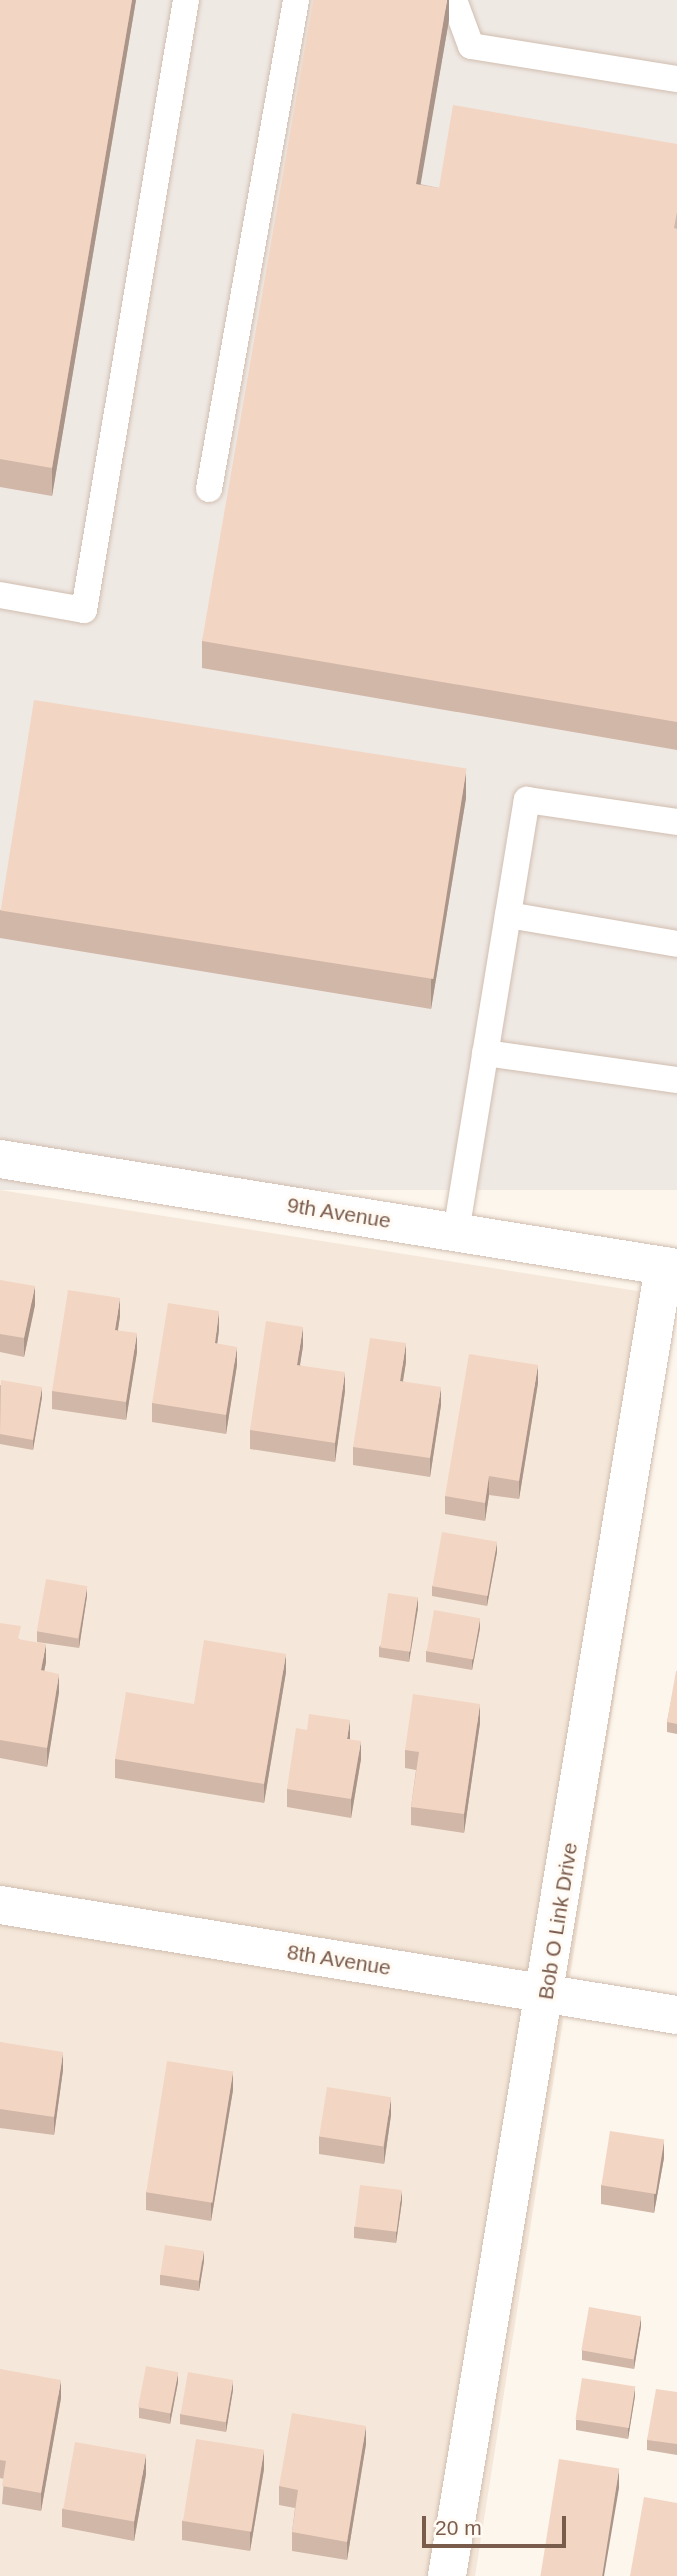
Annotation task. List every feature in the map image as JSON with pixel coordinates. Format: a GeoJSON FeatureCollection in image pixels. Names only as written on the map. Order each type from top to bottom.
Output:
{"type":"FeatureCollection","features":[{"type":"Feature","properties":{"kind":"street","name":"9th Avenue"},"geometry":{"type":"LineString","coordinates":[[0,1159],[671,1267]]}},
{"type":"Feature","properties":{"kind":"street","name":"Bob O Link Drive"},"geometry":{"type":"LineString","coordinates":[[447,2576],[671,1267]]}},
{"type":"Feature","properties":{"kind":"street","name":"8th Avenue"},"geometry":{"type":"LineString","coordinates":[[0,1905],[677,2015]]}},
{"type":"Feature","properties":{"kind":"lane"},"geometry":{"type":"LineString","coordinates":[[0,595],[84,610],[186,0]]}},
{"type":"Feature","properties":{"kind":"lane"},"geometry":{"type":"LineString","coordinates":[[209,489],[296,0]]}},
{"type":"Feature","properties":{"kind":"lane"},"geometry":{"type":"LineString","coordinates":[[454,0],[471,46],[677,79]]}},
{"type":"Feature","properties":{"kind":"lane"},"geometry":{"type":"LineString","coordinates":[[456,1232],[527,800],[677,822]]}},
{"type":"Feature","properties":{"kind":"lane"},"geometry":{"type":"LineString","coordinates":[[508,915],[677,944]]}},
{"type":"Feature","properties":{"kind":"lane"},"geometry":{"type":"LineString","coordinates":[[485,1053],[677,1080]]}},
{"type":"Feature","properties":{"kind":"shaded area"},"geometry":{"type":"Polygon","coordinates":[[[0,0],[677,0],[677,1190],[0,1190],[0,0]]]}},
{"type":"Feature","properties":{"kind":"shaded area"},"geometry":{"type":"Polygon","coordinates":[[[0,1190],[677,1297],[475,2576],[0,2576],[0,1190]]]}},
{"type":"Feature","properties":{"kind":"building"},"geometry":{"type":"Polygon","coordinates":[[[0,0],[132,0],[52,468],[0,459],[0,0]]]}},
{"type":"Feature","properties":{"kind":"building"},"geometry":{"type":"Polygon","coordinates":[[[313,0],[447,0],[416,184],[439,188],[453,105],[677,144],[677,212],[674,228],[677,229],[677,722],[202,641],[313,0]]]}},
{"type":"Feature","properties":{"kind":"building"},"geometry":{"type":"Polygon","coordinates":[[[34,700],[467,769],[433,979],[1,910],[34,700]]]}},
{"type":"Feature","properties":{"kind":"building"},"geometry":{"type":"Polygon","coordinates":[[[0,1280],[35,1286],[24,1338],[0,1334],[0,1280]]]}},
{"type":"Feature","properties":{"kind":"building"},"geometry":{"type":"Polygon","coordinates":[[[68,1290],[120,1298],[115,1330],[137,1333],[126,1402],[52,1391],[68,1290]]]}},
{"type":"Feature","properties":{"kind":"building"},"geometry":{"type":"Polygon","coordinates":[[[168,1303],[219,1311],[215,1343],[237,1347],[226,1415],[152,1403],[168,1303]]]}},
{"type":"Feature","properties":{"kind":"building"},"geometry":{"type":"Polygon","coordinates":[[[266,1321],[303,1327],[297,1365],[345,1372],[335,1443],[250,1430],[266,1321]]]}},
{"type":"Feature","properties":{"kind":"building"},"geometry":{"type":"Polygon","coordinates":[[[370,1338],[406,1343],[400,1381],[441,1387],[430,1458],[353,1447],[370,1338]]]}},
{"type":"Feature","properties":{"kind":"building"},"geometry":{"type":"Polygon","coordinates":[[[469,1354],[538,1365],[519,1481],[489,1476],[485,1503],[445,1496],[469,1354]]]}},
{"type":"Feature","properties":{"kind":"building"},"geometry":{"type":"Polygon","coordinates":[[[1,1380],[42,1387],[33,1440],[0,1434],[1,1380]]]}},
{"type":"Feature","properties":{"kind":"building"},"geometry":{"type":"Polygon","coordinates":[[[442,1532],[497,1542],[488,1596],[432,1586],[442,1532]]]}},
{"type":"Feature","properties":{"kind":"building"},"geometry":{"type":"Polygon","coordinates":[[[46,1579],[87,1586],[78,1638],[37,1631],[46,1579]]]}},
{"type":"Feature","properties":{"kind":"building"},"geometry":{"type":"Polygon","coordinates":[[[388,1593],[418,1597],[410,1652],[380,1647],[388,1593]]]}},
{"type":"Feature","properties":{"kind":"building"},"geometry":{"type":"Polygon","coordinates":[[[434,1610],[480,1618],[473,1660],[427,1651],[434,1610]]]}},
{"type":"Feature","properties":{"kind":"building"},"geometry":{"type":"Polygon","coordinates":[[[0,1623],[21,1626],[18,1639],[46,1644],[41,1670],[59,1674],[47,1748],[0,1740],[0,1623]]]}},
{"type":"Feature","properties":{"kind":"building"},"geometry":{"type":"Polygon","coordinates":[[[204,1640],[286,1654],[264,1784],[115,1759],[126,1692],[194,1704],[204,1640]]]}},
{"type":"Feature","properties":{"kind":"building"},"geometry":{"type":"Polygon","coordinates":[[[677,1671],[677,1724],[667,1722],[677,1671]]]}},
{"type":"Feature","properties":{"kind":"building"},"geometry":{"type":"Polygon","coordinates":[[[413,1694],[480,1704],[464,1814],[411,1807],[419,1752],[405,1750],[413,1694]]]}},
{"type":"Feature","properties":{"kind":"building"},"geometry":{"type":"Polygon","coordinates":[[[309,1714],[350,1720],[347,1739],[361,1741],[351,1799],[287,1789],[296,1728],[307,1730],[309,1714]]]}},
{"type":"Feature","properties":{"kind":"building"},"geometry":{"type":"Polygon","coordinates":[[[0,2042],[63,2052],[54,2117],[0,2109],[0,2042]]]}},
{"type":"Feature","properties":{"kind":"building"},"geometry":{"type":"Polygon","coordinates":[[[167,2061],[233,2071],[212,2203],[146,2192],[167,2061]]]}},
{"type":"Feature","properties":{"kind":"building"},"geometry":{"type":"Polygon","coordinates":[[[327,2087],[391,2097],[383,2147],[319,2136],[327,2087]]]}},
{"type":"Feature","properties":{"kind":"building"},"geometry":{"type":"Polygon","coordinates":[[[610,2131],[664,2140],[656,2194],[601,2185],[610,2131]]]}},
{"type":"Feature","properties":{"kind":"building"},"geometry":{"type":"Polygon","coordinates":[[[360,2185],[402,2190],[397,2232],[355,2227],[360,2185]]]}},
{"type":"Feature","properties":{"kind":"building"},"geometry":{"type":"Polygon","coordinates":[[[165,2245],[204,2251],[199,2281],[160,2275],[165,2245]]]}},
{"type":"Feature","properties":{"kind":"building"},"geometry":{"type":"Polygon","coordinates":[[[589,2307],[641,2316],[634,2360],[581,2350],[589,2307]]]}},
{"type":"Feature","properties":{"kind":"building"},"geometry":{"type":"Polygon","coordinates":[[[146,2366],[178,2372],[170,2414],[138,2407],[146,2366]]]}},
{"type":"Feature","properties":{"kind":"building"},"geometry":{"type":"Polygon","coordinates":[[[0,2369],[61,2380],[41,2493],[2,2486],[6,2461],[0,2460],[0,2369]]]}},
{"type":"Feature","properties":{"kind":"building"},"geometry":{"type":"Polygon","coordinates":[[[188,2372],[233,2380],[226,2422],[181,2414],[188,2372]]]}},
{"type":"Feature","properties":{"kind":"building"},"geometry":{"type":"Polygon","coordinates":[[[582,2378],[635,2386],[629,2428],[575,2419],[582,2378]]]}},
{"type":"Feature","properties":{"kind":"building"},"geometry":{"type":"Polygon","coordinates":[[[656,2389],[677,2392],[677,2444],[647,2440],[656,2389]]]}},
{"type":"Feature","properties":{"kind":"building"},"geometry":{"type":"Polygon","coordinates":[[[292,2413],[366,2426],[347,2542],[292,2532],[298,2490],[279,2486],[292,2413]]]}},
{"type":"Feature","properties":{"kind":"building"},"geometry":{"type":"Polygon","coordinates":[[[196,2439],[264,2450],[251,2532],[183,2521],[196,2439]]]}},
{"type":"Feature","properties":{"kind":"building"},"geometry":{"type":"Polygon","coordinates":[[[75,2442],[146,2455],[134,2521],[63,2509],[75,2442]]]}},
{"type":"Feature","properties":{"kind":"building"},"geometry":{"type":"Polygon","coordinates":[[[559,2459],[619,2469],[602,2576],[540,2576],[559,2459]]]}},
{"type":"Feature","properties":{"kind":"building"},"geometry":{"type":"Polygon","coordinates":[[[644,2497],[677,2503],[677,2576],[630,2576],[644,2497]]]}}]}
